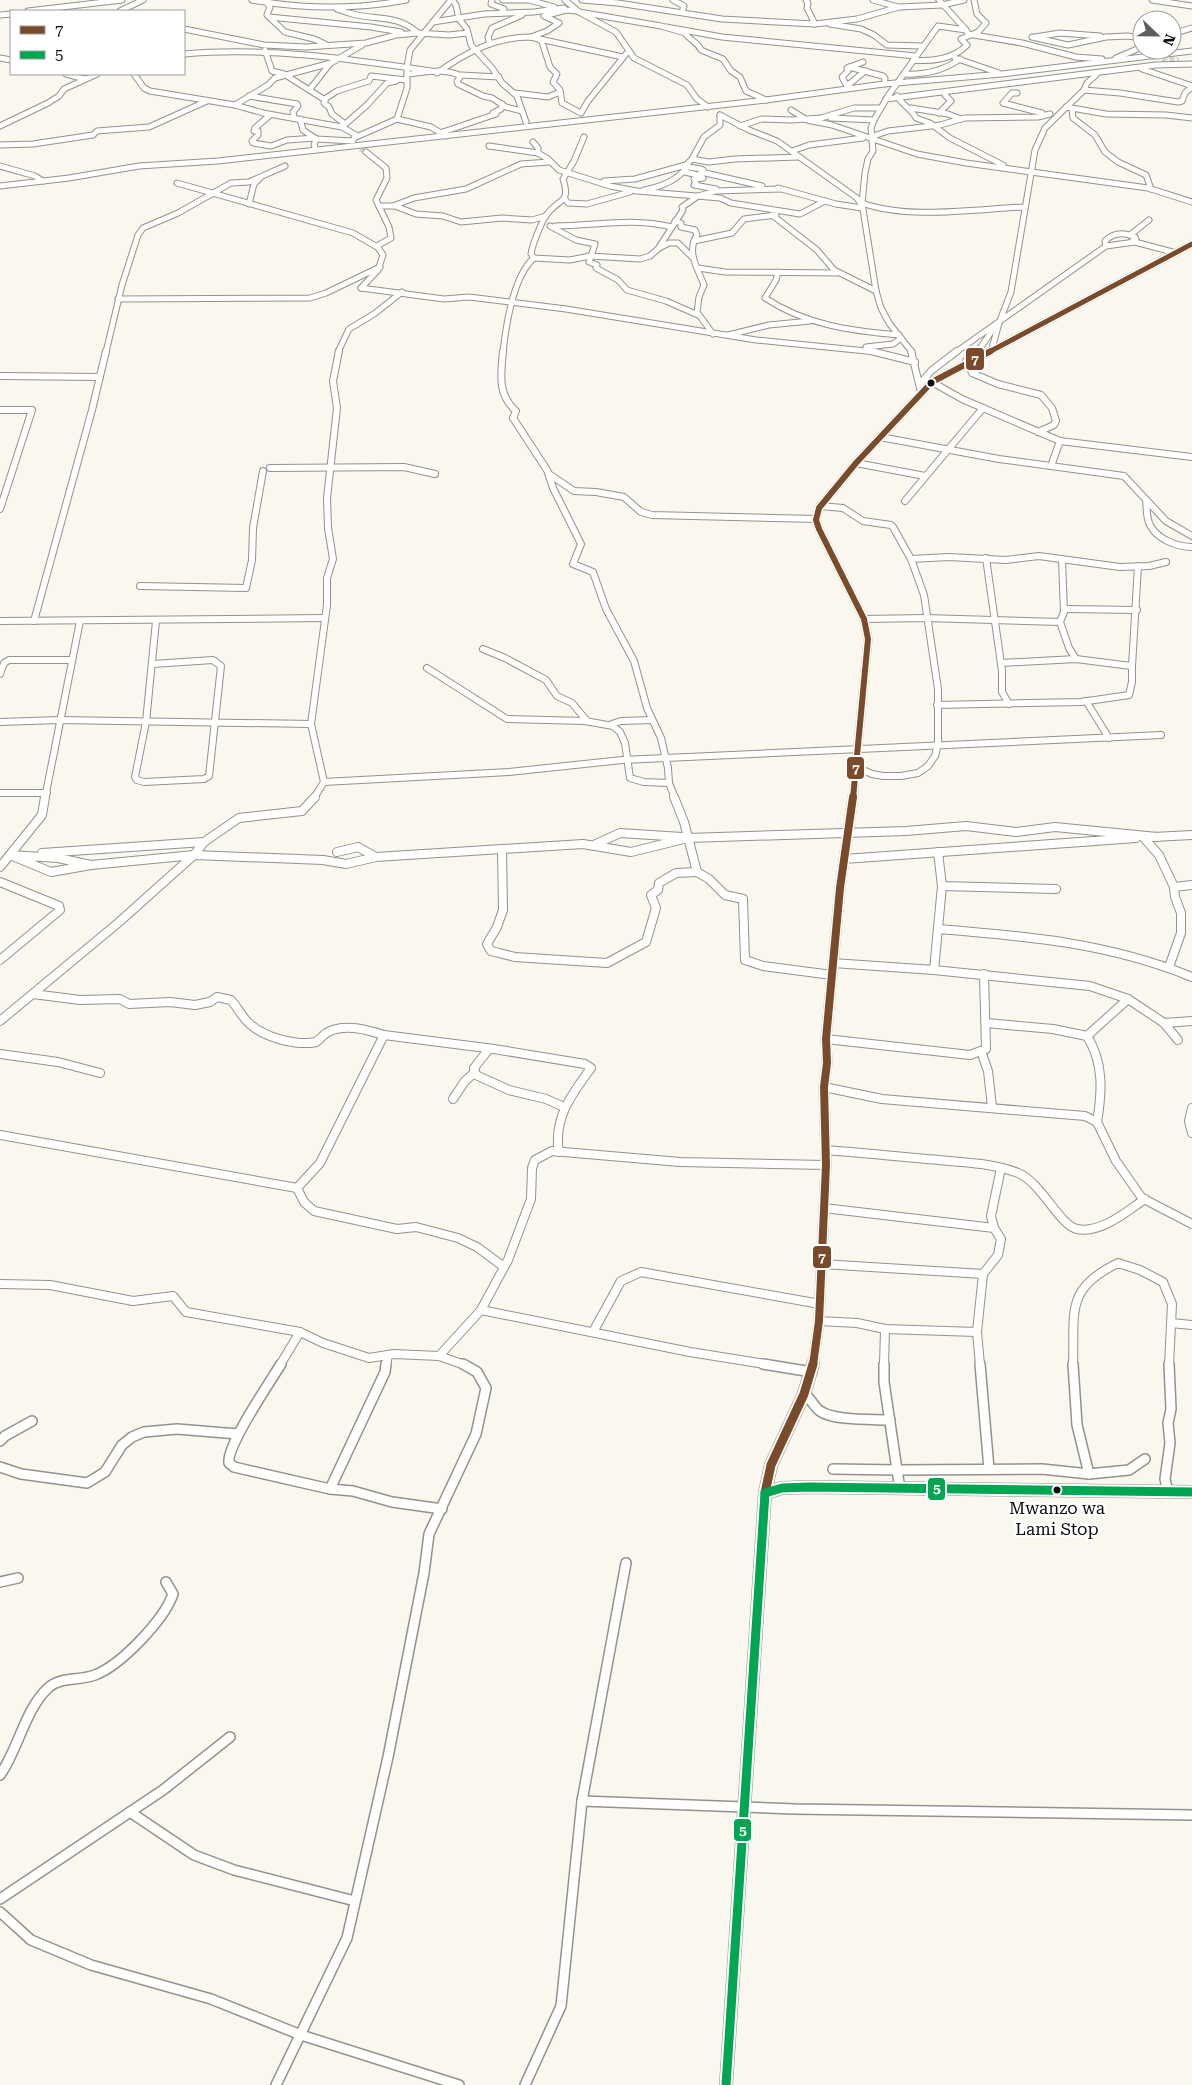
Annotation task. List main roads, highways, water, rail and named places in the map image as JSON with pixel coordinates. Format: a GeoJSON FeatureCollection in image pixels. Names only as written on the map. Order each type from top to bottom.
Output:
{"type":"FeatureCollection","features":[{"type":"Feature","properties":{"kind":"tunnel"},"geometry":{"type":"LineString","coordinates":[[360,149],[366,152]]}},
{"type":"Feature","properties":{"kind":"place","name":"Mwanzo wa Lami Stop"},"geometry":{"type":"Point","coordinates":[1057,1490]}}]}
